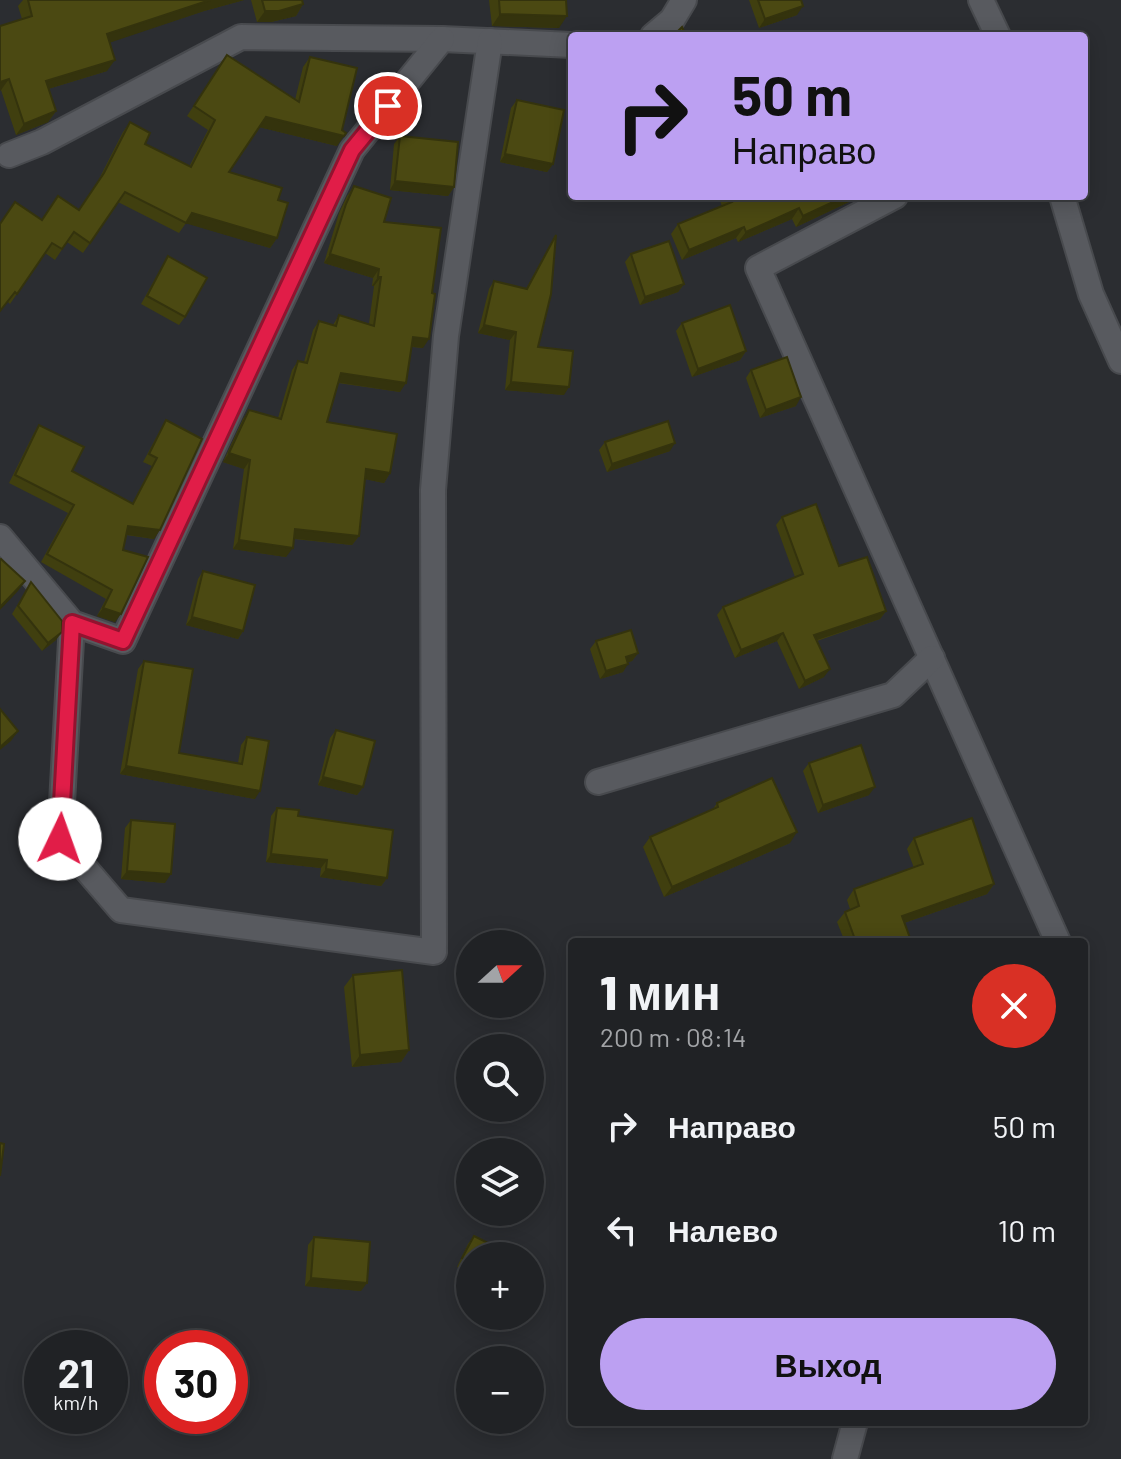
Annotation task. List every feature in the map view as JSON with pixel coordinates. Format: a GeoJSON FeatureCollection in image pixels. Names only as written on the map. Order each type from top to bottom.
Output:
{"type":"FeatureCollection","features":[{"type":"Feature","properties":{"kind":"street"},"geometry":{"type":"LineString","coordinates":[[658,32],[672,20],[684,0]]}},
{"type":"Feature","properties":{"kind":"street"},"geometry":{"type":"LineString","coordinates":[[981,0],[996,32]]}},
{"type":"Feature","properties":{"kind":"street"},"geometry":{"type":"LineString","coordinates":[[9,155],[42,142],[241,37],[442,39],[568,45]]}},
{"type":"Feature","properties":{"kind":"street"},"geometry":{"type":"LineString","coordinates":[[0,537],[72,623],[123,641],[352,150],[442,39]]}},
{"type":"Feature","properties":{"kind":"street"},"geometry":{"type":"LineString","coordinates":[[72,623],[60,839],[121,910],[434,952],[433,490],[446,336],[490,41]]}},
{"type":"Feature","properties":{"kind":"street"},"geometry":{"type":"LineString","coordinates":[[887,200],[758,268],[1056,938]]}},
{"type":"Feature","properties":{"kind":"street"},"geometry":{"type":"LineString","coordinates":[[1063,200],[1091,294],[1121,361]]}},
{"type":"Feature","properties":{"kind":"street"},"geometry":{"type":"LineString","coordinates":[[598,782],[893,695],[932,658]]}},
{"type":"Feature","properties":{"kind":"street"},"geometry":{"type":"LineString","coordinates":[[845,1459],[854,1426]]}},
{"type":"Feature","properties":{"kind":"building"},"geometry":{"type":"Polygon","coordinates":[[[28,0],[210,0],[107,34],[115,60],[46,81],[56,111],[24,124],[9,79],[0,82],[0,26],[32,16],[28,0]]]}},
{"type":"Feature","properties":{"kind":"building"},"geometry":{"type":"Polygon","coordinates":[[[262,0],[302,0],[303,4],[279,11],[265,11],[262,0]]]}},
{"type":"Feature","properties":{"kind":"building"},"geometry":{"type":"Polygon","coordinates":[[[499,0],[566,0],[567,16],[500,14],[499,0]]]}},
{"type":"Feature","properties":{"kind":"building"},"geometry":{"type":"Polygon","coordinates":[[[758,0],[801,0],[803,6],[765,19],[758,0]]]}},
{"type":"Feature","properties":{"kind":"building"},"geometry":{"type":"Polygon","coordinates":[[[227,55],[299,102],[310,57],[357,68],[342,130],[346,133],[344,136],[266,117],[229,172],[282,188],[278,200],[288,203],[277,238],[192,213],[186,223],[125,192],[90,243],[74,232],[62,249],[52,243],[17,294],[15,292],[0,311],[0,224],[15,202],[42,220],[58,196],[79,210],[104,173],[130,122],[150,133],[145,144],[191,167],[215,120],[194,106],[227,55]]]}},
{"type":"Feature","properties":{"kind":"building"},"geometry":{"type":"Polygon","coordinates":[[[517,100],[564,110],[553,164],[505,154],[517,100]]]}},
{"type":"Feature","properties":{"kind":"building"},"geometry":{"type":"Polygon","coordinates":[[[400,136],[458,142],[454,187],[395,181],[400,136]]]}},
{"type":"Feature","properties":{"kind":"building"},"geometry":{"type":"Polygon","coordinates":[[[354,186],[391,198],[384,222],[441,228],[429,339],[413,337],[406,383],[341,373],[327,422],[397,434],[390,473],[366,469],[359,536],[295,529],[293,548],[239,540],[250,460],[229,453],[249,410],[281,419],[298,361],[307,363],[319,321],[336,326],[339,315],[374,326],[381,277],[378,277],[379,269],[330,254],[354,186]]]}},
{"type":"Feature","properties":{"kind":"building"},"geometry":{"type":"Polygon","coordinates":[[[837,200],[803,216],[799,208],[746,232],[744,227],[689,250],[678,224],[732,202],[837,200]]]}},
{"type":"Feature","properties":{"kind":"building"},"geometry":{"type":"Polygon","coordinates":[[[556,235],[551,294],[538,347],[573,351],[569,387],[511,382],[516,332],[484,325],[494,281],[527,289],[556,235]]]}},
{"type":"Feature","properties":{"kind":"building"},"geometry":{"type":"Polygon","coordinates":[[[669,241],[684,284],[645,297],[631,254],[669,241]]]}},
{"type":"Feature","properties":{"kind":"building"},"geometry":{"type":"Polygon","coordinates":[[[168,256],[207,278],[185,317],[147,296],[168,256]]]}},
{"type":"Feature","properties":{"kind":"building"},"geometry":{"type":"Polygon","coordinates":[[[730,305],[746,351],[698,369],[682,323],[730,305]]]}},
{"type":"Feature","properties":{"kind":"building"},"geometry":{"type":"Polygon","coordinates":[[[787,357],[801,397],[766,410],[751,370],[787,357]]]}},
{"type":"Feature","properties":{"kind":"building"},"geometry":{"type":"Polygon","coordinates":[[[166,420],[202,439],[160,530],[128,526],[123,550],[148,557],[121,614],[103,608],[112,590],[47,554],[74,505],[15,475],[39,425],[84,447],[72,471],[133,504],[157,458],[149,454],[166,420]]]}},
{"type":"Feature","properties":{"kind":"building"},"geometry":{"type":"Polygon","coordinates":[[[668,421],[675,443],[612,464],[605,442],[668,421]]]}},
{"type":"Feature","properties":{"kind":"building"},"geometry":{"type":"Polygon","coordinates":[[[816,504],[839,566],[867,557],[886,611],[814,635],[830,669],[805,681],[783,633],[741,650],[723,607],[803,574],[782,517],[816,504]]]}},
{"type":"Feature","properties":{"kind":"building"},"geometry":{"type":"Polygon","coordinates":[[[0,560],[25,581],[0,607],[0,560]]]}},
{"type":"Feature","properties":{"kind":"building"},"geometry":{"type":"Polygon","coordinates":[[[203,571],[255,585],[243,631],[192,617],[203,571]]]}},
{"type":"Feature","properties":{"kind":"building"},"geometry":{"type":"Polygon","coordinates":[[[31,582],[62,621],[62,632],[48,643],[18,606],[31,582]]]}},
{"type":"Feature","properties":{"kind":"building"},"geometry":{"type":"Polygon","coordinates":[[[631,630],[638,653],[626,657],[628,664],[606,671],[596,641],[631,630]]]}},
{"type":"Feature","properties":{"kind":"building"},"geometry":{"type":"Polygon","coordinates":[[[144,661],[193,669],[179,753],[242,764],[247,737],[269,741],[260,791],[126,766],[144,661]]]}},
{"type":"Feature","properties":{"kind":"building"},"geometry":{"type":"Polygon","coordinates":[[[0,709],[18,731],[0,747],[0,709]]]}},
{"type":"Feature","properties":{"kind":"building"},"geometry":{"type":"Polygon","coordinates":[[[336,730],[375,741],[363,787],[323,777],[336,730]]]}},
{"type":"Feature","properties":{"kind":"building"},"geometry":{"type":"Polygon","coordinates":[[[861,745],[875,787],[823,805],[809,763],[861,745]]]}},
{"type":"Feature","properties":{"kind":"building"},"geometry":{"type":"Polygon","coordinates":[[[772,778],[797,832],[672,887],[650,837],[718,807],[717,803],[772,778]]]}},
{"type":"Feature","properties":{"kind":"building"},"geometry":{"type":"Polygon","coordinates":[[[277,808],[299,810],[298,816],[393,830],[387,878],[326,869],[327,860],[271,854],[277,808]]]}},
{"type":"Feature","properties":{"kind":"building"},"geometry":{"type":"Polygon","coordinates":[[[972,818],[994,884],[902,916],[910,938],[855,938],[845,912],[859,906],[854,889],[923,864],[914,838],[972,818]]]}},
{"type":"Feature","properties":{"kind":"building"},"geometry":{"type":"Polygon","coordinates":[[[131,820],[175,824],[171,874],[127,871],[131,820]]]}},
{"type":"Feature","properties":{"kind":"building"},"geometry":{"type":"Polygon","coordinates":[[[402,970],[409,1050],[360,1055],[353,975],[402,970]]]}},
{"type":"Feature","properties":{"kind":"building"},"geometry":{"type":"Polygon","coordinates":[[[0,1143],[4,1144],[0,1176],[0,1143]]]}},
{"type":"Feature","properties":{"kind":"building"},"geometry":{"type":"Polygon","coordinates":[[[474,1236],[486,1242],[471,1242],[474,1236]]]}},
{"type":"Feature","properties":{"kind":"building"},"geometry":{"type":"Polygon","coordinates":[[[314,1237],[370,1242],[367,1283],[311,1278],[314,1237]]]}},
{"type":"Feature","properties":{"kind":"route"},"geometry":{"type":"LineString","coordinates":[[60,839],[72,623],[123,641],[352,150],[388,106]]}}]}
